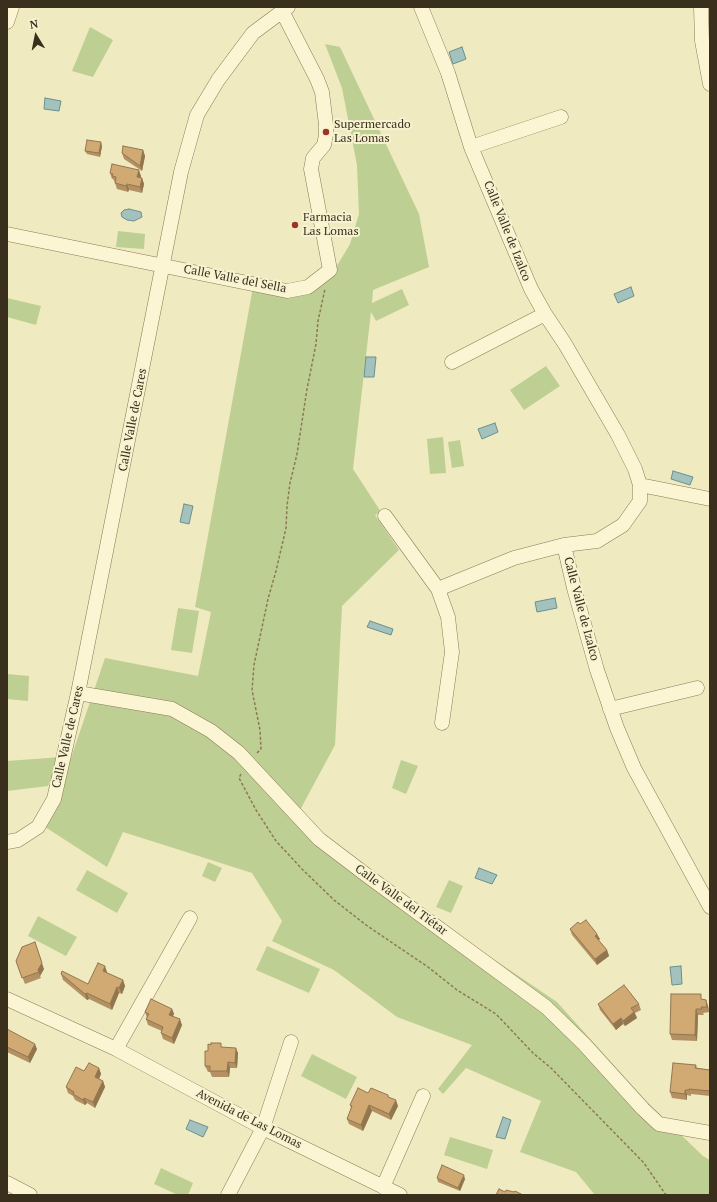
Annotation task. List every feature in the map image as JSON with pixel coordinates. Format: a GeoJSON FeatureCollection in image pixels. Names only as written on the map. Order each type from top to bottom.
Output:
{"type":"FeatureCollection","features":[{"type":"Feature","properties":{"kind":"street"},"geometry":{"type":"LineString","coordinates":[[7,22],[12,7]]}},
{"type":"Feature","properties":{"kind":"street"},"geometry":{"type":"LineString","coordinates":[[701,7],[702,41],[710,84]]}},
{"type":"Feature","properties":{"kind":"street","name":"Calle Valle de Izalco"},"geometry":{"type":"LineString","coordinates":[[425,8],[448,73],[471,147],[531,289],[545,314],[566,344],[618,435],[635,470],[640,485],[640,501],[623,525],[597,541],[564,545],[596,670],[610,709],[634,768],[710,907]]}},
{"type":"Feature","properties":{"kind":"street"},"geometry":{"type":"LineString","coordinates":[[285,9],[322,92],[326,135],[324,145],[313,158],[311,169],[330,270]]}},
{"type":"Feature","properties":{"kind":"street","name":"Calle Valle de Cares"},"geometry":{"type":"LineString","coordinates":[[7,842],[18,840],[38,827],[54,799],[78,693],[164,265],[181,172],[197,115],[218,80],[253,33],[285,9]]}},
{"type":"Feature","properties":{"kind":"street"},"geometry":{"type":"LineString","coordinates":[[471,147],[561,117]]}},
{"type":"Feature","properties":{"kind":"street","name":"Calle Valle del Sella"},"geometry":{"type":"LineString","coordinates":[[7,234],[287,291],[308,287],[330,270]]}},
{"type":"Feature","properties":{"kind":"street"},"geometry":{"type":"LineString","coordinates":[[452,362],[545,314]]}},
{"type":"Feature","properties":{"kind":"street"},"geometry":{"type":"LineString","coordinates":[[640,485],[710,499]]}},
{"type":"Feature","properties":{"kind":"street"},"geometry":{"type":"LineString","coordinates":[[385,516],[438,589],[448,617],[452,652],[442,722]]}},
{"type":"Feature","properties":{"kind":"street"},"geometry":{"type":"LineString","coordinates":[[438,589],[514,558],[564,545]]}},
{"type":"Feature","properties":{"kind":"street"},"geometry":{"type":"LineString","coordinates":[[610,709],[697,688]]}},
{"type":"Feature","properties":{"kind":"street","name":"Calle Valle del Tiétar"},"geometry":{"type":"LineString","coordinates":[[78,693],[172,709],[211,732],[240,753],[320,839],[369,878],[546,1007],[584,1044],[643,1109],[659,1124],[710,1133]]}},
{"type":"Feature","properties":{"kind":"street"},"geometry":{"type":"LineString","coordinates":[[116,1049],[190,918]]}},
{"type":"Feature","properties":{"kind":"street","name":"Avenida de Las Lomas"},"geometry":{"type":"LineString","coordinates":[[7,999],[116,1049],[263,1128],[400,1195]]}},
{"type":"Feature","properties":{"kind":"street"},"geometry":{"type":"LineString","coordinates":[[228,1195],[263,1128],[291,1042]]}},
{"type":"Feature","properties":{"kind":"street"},"geometry":{"type":"LineString","coordinates":[[383,1187],[423,1096]]}},
{"type":"Feature","properties":{"kind":"street"},"geometry":{"type":"LineString","coordinates":[[7,1183],[30,1195]]}},
{"type":"Feature","properties":{"kind":"path"},"geometry":{"type":"LineString","coordinates":[[330,270],[320,314],[297,454],[290,483],[286,528],[268,598],[254,665],[252,690],[260,730],[261,749],[248,762],[239,778],[256,810],[276,841],[302,869],[334,900],[366,925],[428,967],[457,990],[496,1014],[533,1053],[551,1068],[644,1162],[666,1195]]}},
{"type":"Feature","properties":{"kind":"green space"},"geometry":{"type":"Polygon","coordinates":[[[90,27],[113,40],[93,77],[72,71],[90,27]]]}},
{"type":"Feature","properties":{"kind":"green space"},"geometry":{"type":"Polygon","coordinates":[[[325,44],[340,47],[419,214],[429,267],[373,290],[372,303],[402,289],[409,305],[376,321],[371,312],[353,469],[381,512],[375,515],[399,550],[342,606],[335,745],[299,812],[328,840],[378,881],[557,1002],[650,1105],[703,1156],[710,1160],[710,1195],[595,1195],[576,1172],[520,1152],[541,1101],[466,1068],[443,1094],[438,1089],[472,1045],[397,1017],[334,970],[272,941],[282,921],[252,873],[123,832],[107,867],[42,825],[58,796],[105,658],[198,676],[211,612],[195,607],[253,287],[284,295],[332,274],[350,244],[359,214],[357,165],[342,88],[325,44]]]}},
{"type":"Feature","properties":{"kind":"green space"},"geometry":{"type":"Polygon","coordinates":[[[118,231],[145,234],[144,249],[116,247],[118,231]]]}},
{"type":"Feature","properties":{"kind":"green space"},"geometry":{"type":"Polygon","coordinates":[[[7,298],[41,306],[36,325],[7,317],[7,298]]]}},
{"type":"Feature","properties":{"kind":"green space"},"geometry":{"type":"Polygon","coordinates":[[[546,366],[560,386],[524,410],[510,390],[546,366]]]}},
{"type":"Feature","properties":{"kind":"green space"},"geometry":{"type":"Polygon","coordinates":[[[443,437],[446,473],[430,474],[427,439],[443,437]]]}},
{"type":"Feature","properties":{"kind":"green space"},"geometry":{"type":"Polygon","coordinates":[[[460,440],[464,466],[452,468],[448,442],[460,440]]]}},
{"type":"Feature","properties":{"kind":"green space"},"geometry":{"type":"Polygon","coordinates":[[[178,608],[199,611],[192,653],[171,650],[178,608]]]}},
{"type":"Feature","properties":{"kind":"green space"},"geometry":{"type":"Polygon","coordinates":[[[7,674],[29,676],[28,701],[7,699],[7,674]]]}},
{"type":"Feature","properties":{"kind":"green space"},"geometry":{"type":"Polygon","coordinates":[[[61,757],[48,786],[7,791],[7,761],[61,757]]]}},
{"type":"Feature","properties":{"kind":"green space"},"geometry":{"type":"Polygon","coordinates":[[[401,760],[418,766],[406,794],[392,788],[401,760]]]}},
{"type":"Feature","properties":{"kind":"green space"},"geometry":{"type":"Polygon","coordinates":[[[208,862],[222,868],[215,882],[202,876],[208,862]]]}},
{"type":"Feature","properties":{"kind":"green space"},"geometry":{"type":"Polygon","coordinates":[[[87,870],[128,893],[117,913],[76,890],[87,870]]]}},
{"type":"Feature","properties":{"kind":"green space"},"geometry":{"type":"Polygon","coordinates":[[[449,880],[463,886],[451,913],[436,907],[449,880]]]}},
{"type":"Feature","properties":{"kind":"green space"},"geometry":{"type":"Polygon","coordinates":[[[38,916],[77,937],[66,956],[28,936],[38,916]]]}},
{"type":"Feature","properties":{"kind":"green space"},"geometry":{"type":"Polygon","coordinates":[[[267,946],[320,969],[309,993],[256,970],[267,946]]]}},
{"type":"Feature","properties":{"kind":"green space"},"geometry":{"type":"Polygon","coordinates":[[[312,1054],[357,1077],[346,1099],[301,1076],[312,1054]]]}},
{"type":"Feature","properties":{"kind":"green space"},"geometry":{"type":"Polygon","coordinates":[[[450,1137],[493,1150],[487,1169],[444,1155],[450,1137]]]}},
{"type":"Feature","properties":{"kind":"green space"},"geometry":{"type":"Polygon","coordinates":[[[161,1168],[193,1183],[188,1195],[178,1195],[154,1184],[161,1168]]]}},
{"type":"Feature","properties":{"kind":"water"},"geometry":{"type":"Polygon","coordinates":[[[462,47],[466,59],[453,64],[449,52],[462,47]]]}},
{"type":"Feature","properties":{"kind":"water"},"geometry":{"type":"Polygon","coordinates":[[[45,98],[61,101],[59,111],[44,109],[45,98]]]}},
{"type":"Feature","properties":{"kind":"water"},"geometry":{"type":"Polygon","coordinates":[[[129,209],[141,212],[142,217],[134,221],[127,220],[122,217],[121,213],[124,210],[129,209]]]}},
{"type":"Feature","properties":{"kind":"water"},"geometry":{"type":"Polygon","coordinates":[[[631,287],[634,296],[618,303],[614,294],[631,287]]]}},
{"type":"Feature","properties":{"kind":"water"},"geometry":{"type":"Polygon","coordinates":[[[366,357],[376,357],[374,377],[364,377],[366,357]]]}},
{"type":"Feature","properties":{"kind":"water"},"geometry":{"type":"Polygon","coordinates":[[[495,423],[498,432],[482,439],[478,429],[495,423]]]}},
{"type":"Feature","properties":{"kind":"water"},"geometry":{"type":"Polygon","coordinates":[[[673,471],[693,477],[690,485],[671,479],[673,471]]]}},
{"type":"Feature","properties":{"kind":"water"},"geometry":{"type":"Polygon","coordinates":[[[184,504],[193,506],[189,524],[180,522],[184,504]]]}},
{"type":"Feature","properties":{"kind":"water"},"geometry":{"type":"Polygon","coordinates":[[[555,598],[557,608],[537,612],[535,602],[555,598]]]}},
{"type":"Feature","properties":{"kind":"water"},"geometry":{"type":"Polygon","coordinates":[[[370,621],[393,629],[391,635],[367,627],[370,621]]]}},
{"type":"Feature","properties":{"kind":"water"},"geometry":{"type":"Polygon","coordinates":[[[479,868],[497,875],[492,884],[475,878],[479,868]]]}},
{"type":"Feature","properties":{"kind":"water"},"geometry":{"type":"Polygon","coordinates":[[[681,966],[682,984],[672,985],[670,967],[681,966]]]}},
{"type":"Feature","properties":{"kind":"water"},"geometry":{"type":"Polygon","coordinates":[[[503,1117],[511,1120],[505,1139],[496,1137],[503,1117]]]}},
{"type":"Feature","properties":{"kind":"water"},"geometry":{"type":"Polygon","coordinates":[[[190,1120],[208,1127],[203,1137],[186,1129],[190,1120]]]}},
{"type":"Feature","properties":{"kind":"building"},"geometry":{"type":"Polygon","coordinates":[[[87,140],[101,142],[99,153],[85,151],[87,140]]]}},
{"type":"Feature","properties":{"kind":"building"},"geometry":{"type":"Polygon","coordinates":[[[123,146],[143,150],[140,166],[122,153],[123,146]]]}},
{"type":"Feature","properties":{"kind":"building"},"geometry":{"type":"Polygon","coordinates":[[[112,164],[139,170],[137,177],[142,178],[140,187],[127,184],[126,186],[115,183],[116,177],[112,176],[113,174],[110,173],[112,164]]]}},
{"type":"Feature","properties":{"kind":"building"},"geometry":{"type":"Polygon","coordinates":[[[586,920],[597,934],[595,936],[607,950],[595,959],[570,929],[578,922],[580,924],[586,920]]]}},
{"type":"Feature","properties":{"kind":"building"},"geometry":{"type":"Polygon","coordinates":[[[35,942],[42,963],[38,970],[39,972],[22,978],[16,961],[22,947],[35,942]]]}},
{"type":"Feature","properties":{"kind":"building"},"geometry":{"type":"Polygon","coordinates":[[[98,963],[105,966],[103,971],[123,980],[119,988],[117,987],[110,1004],[87,993],[85,994],[61,974],[62,971],[88,984],[98,963]]]}},
{"type":"Feature","properties":{"kind":"building"},"geometry":{"type":"Polygon","coordinates":[[[624,985],[639,1004],[631,1008],[634,1012],[623,1021],[621,1018],[613,1024],[598,1004],[624,985]]]}},
{"type":"Feature","properties":{"kind":"building"},"geometry":{"type":"Polygon","coordinates":[[[671,994],[701,994],[701,999],[706,1000],[707,1007],[696,1009],[695,1035],[670,1034],[671,994]]]}},
{"type":"Feature","properties":{"kind":"building"},"geometry":{"type":"Polygon","coordinates":[[[151,999],[172,1009],[169,1015],[180,1019],[172,1038],[161,1033],[163,1027],[146,1019],[149,1014],[145,1012],[151,999]]]}},
{"type":"Feature","properties":{"kind":"building"},"geometry":{"type":"Polygon","coordinates":[[[7,1029],[35,1044],[28,1057],[7,1047],[7,1029]]]}},
{"type":"Feature","properties":{"kind":"building"},"geometry":{"type":"Polygon","coordinates":[[[211,1043],[221,1043],[221,1047],[236,1048],[235,1063],[228,1062],[227,1071],[210,1071],[210,1066],[205,1066],[205,1051],[208,1051],[208,1044],[211,1045],[211,1043]]]}},
{"type":"Feature","properties":{"kind":"building"},"geometry":{"type":"Polygon","coordinates":[[[89,1063],[99,1068],[95,1077],[103,1081],[93,1102],[84,1098],[83,1100],[73,1094],[74,1092],[66,1087],[76,1067],[84,1071],[89,1063]]]}},
{"type":"Feature","properties":{"kind":"building"},"geometry":{"type":"Polygon","coordinates":[[[673,1063],[696,1065],[695,1068],[710,1070],[710,1091],[689,1089],[685,1090],[685,1094],[670,1092],[673,1063]]]}},
{"type":"Feature","properties":{"kind":"building"},"geometry":{"type":"Polygon","coordinates":[[[358,1088],[368,1093],[371,1088],[396,1100],[389,1114],[369,1105],[361,1125],[347,1119],[352,1106],[350,1105],[358,1088]]]}},
{"type":"Feature","properties":{"kind":"building"},"geometry":{"type":"Polygon","coordinates":[[[442,1165],[464,1175],[458,1188],[437,1178],[442,1165]]]}},
{"type":"Feature","properties":{"kind":"building"},"geometry":{"type":"Polygon","coordinates":[[[499,1189],[505,1192],[506,1190],[515,1191],[523,1195],[496,1195],[499,1189]]]}},
{"type":"Feature","properties":{"kind":"place","name":"Supermercado Las Lomas"},"geometry":{"type":"Point","coordinates":[326,132]}},
{"type":"Feature","properties":{"kind":"place","name":"Farmacia Las Lomas"},"geometry":{"type":"Point","coordinates":[295,225]}}]}
